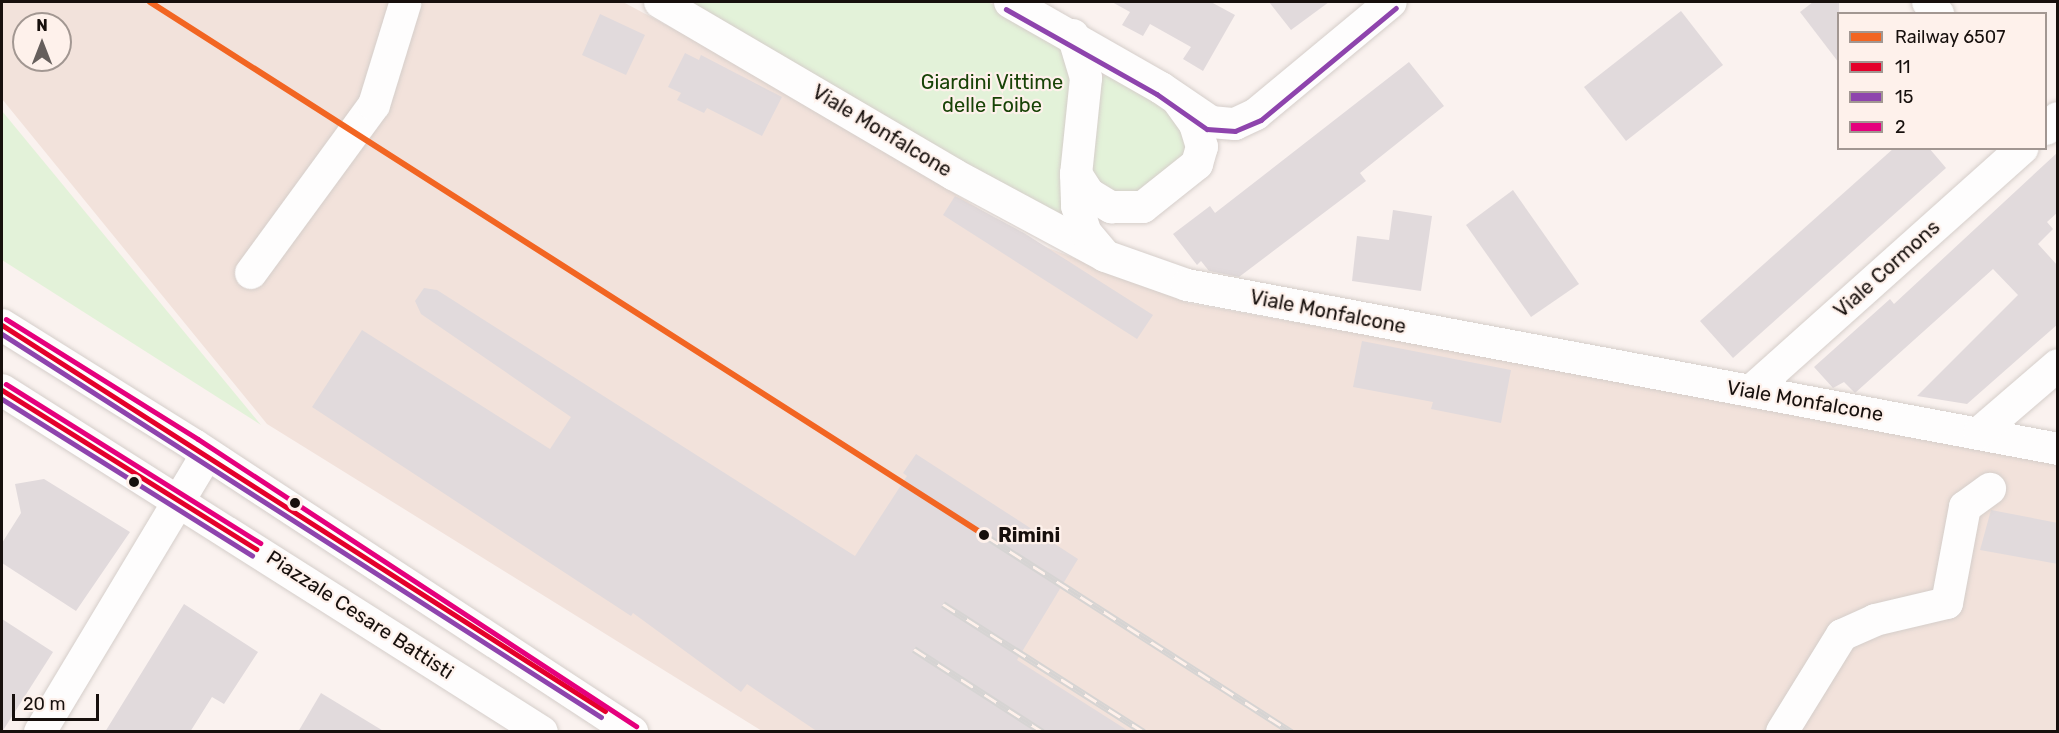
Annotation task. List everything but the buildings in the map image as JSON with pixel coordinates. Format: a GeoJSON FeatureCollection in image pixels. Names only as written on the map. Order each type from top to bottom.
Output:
{"type":"FeatureCollection","features":[{"type":"Feature","properties":{"kind":"street","name":"Viale Monfalcone"},"geometry":{"type":"LineString","coordinates":[[660,2],[952,174],[1105,256],[1187,285],[2058,449]]}},
{"type":"Feature","properties":{"kind":"street"},"geometry":{"type":"LineString","coordinates":[[1010,2],[1073,35],[1175,96],[1211,122],[1235,124],[1256,114],[1391,2]]}},
{"type":"Feature","properties":{"kind":"street"},"geometry":{"type":"LineString","coordinates":[[251,273],[374,105],[405,4]]}},
{"type":"Feature","properties":{"kind":"street"},"geometry":{"type":"LineString","coordinates":[[1073,35],[1086,78],[1076,174],[1077,206],[1086,233],[1105,256]]}},
{"type":"Feature","properties":{"kind":"street"},"geometry":{"type":"LineString","coordinates":[[1086,78],[1100,67],[1119,63]]}},
{"type":"Feature","properties":{"kind":"street"},"geometry":{"type":"LineString","coordinates":[[1076,174],[1089,194],[1111,207],[1143,207],[1197,164],[1202,147],[1195,124],[1175,96]]}},
{"type":"Feature","properties":{"kind":"street","name":"Viale Cormons"},"geometry":{"type":"LineString","coordinates":[[1752,390],[2021,150]]}},
{"type":"Feature","properties":{"kind":"street"},"geometry":{"type":"LineString","coordinates":[[2,325],[207,454],[605,711],[632,732]]}},
{"type":"Feature","properties":{"kind":"street"},"geometry":{"type":"LineString","coordinates":[[1979,433],[2058,365]]}},
{"type":"Feature","properties":{"kind":"street","name":"Piazzale Cesare Battisti"},"geometry":{"type":"LineString","coordinates":[[2,390],[178,499],[542,732]]}},
{"type":"Feature","properties":{"kind":"street"},"geometry":{"type":"LineString","coordinates":[[40,732],[207,454]]}},
{"type":"Feature","properties":{"kind":"street"},"geometry":{"type":"LineString","coordinates":[[1782,732],[1842,635],[1875,620],[1947,603],[1965,507],[1990,489]]}},
{"type":"Feature","properties":{"kind":"street"},"geometry":{"type":"LineString","coordinates":[[605,711],[631,720],[649,732]]}},
{"type":"Feature","properties":{"kind":"shaded area"},"geometry":{"type":"Polygon","coordinates":[[[2,2],[623,2],[790,91],[1031,241],[1188,303],[2057,460],[2057,731],[762,731],[267,424],[2,99],[2,2]]]}},
{"type":"Feature","properties":{"kind":"green space","name":"Giardini Vittime delle Foibe"},"geometry":{"type":"Polygon","coordinates":[[[680,2],[988,2],[1063,41],[1075,78],[1062,221],[680,2]]]}},
{"type":"Feature","properties":{"kind":"green space","name":"Giardini Vittime delle Foibe"},"geometry":{"type":"Polygon","coordinates":[[[1115,73],[1162,98],[1192,148],[1136,200],[1111,198],[1086,171],[1094,85],[1104,76],[1115,73]]]}},
{"type":"Feature","properties":{"kind":"green space"},"geometry":{"type":"Polygon","coordinates":[[[2,111],[261,425],[2,260],[2,111]]]}},
{"type":"Feature","properties":{"kind":"railway"},"geometry":{"type":"LineString","coordinates":[[986,536],[1291,732]]}},
{"type":"Feature","properties":{"kind":"railway"},"geometry":{"type":"LineString","coordinates":[[943,604],[1144,732]]}},
{"type":"Feature","properties":{"kind":"railway"},"geometry":{"type":"LineString","coordinates":[[914,649],[1043,732]]}},
{"type":"Feature","properties":{"kind":"rail line","name":"6507"},"geometry":{"type":"LineString","coordinates":[[150,2],[986,536]]}},
{"type":"Feature","properties":{"kind":"transit line","name":"15"},"geometry":{"type":"LineString","coordinates":[[1006,9],[1157,94],[1207,129],[1235,131],[1261,120],[1396,8]]}},
{"type":"Feature","properties":{"kind":"transit line","name":"2"},"geometry":{"type":"LineString","coordinates":[[6,319],[198,439],[636,726]]}},
{"type":"Feature","properties":{"kind":"transit line","name":"11"},"geometry":{"type":"LineString","coordinates":[[2,325],[605,711]]}},
{"type":"Feature","properties":{"kind":"transit line","name":"15"},"geometry":{"type":"LineString","coordinates":[[2,334],[601,717]]}},
{"type":"Feature","properties":{"kind":"transit line","name":"2"},"geometry":{"type":"LineString","coordinates":[[6,384],[260,543]]}},
{"type":"Feature","properties":{"kind":"transit line","name":"11"},"geometry":{"type":"LineString","coordinates":[[2,390],[256,549]]}},
{"type":"Feature","properties":{"kind":"transit line","name":"15"},"geometry":{"type":"LineString","coordinates":[[2,399],[252,555]]}},
{"type":"Feature","properties":{"kind":"place","name":"Rimini"},"geometry":{"type":"Point","coordinates":[984,535]}}]}
